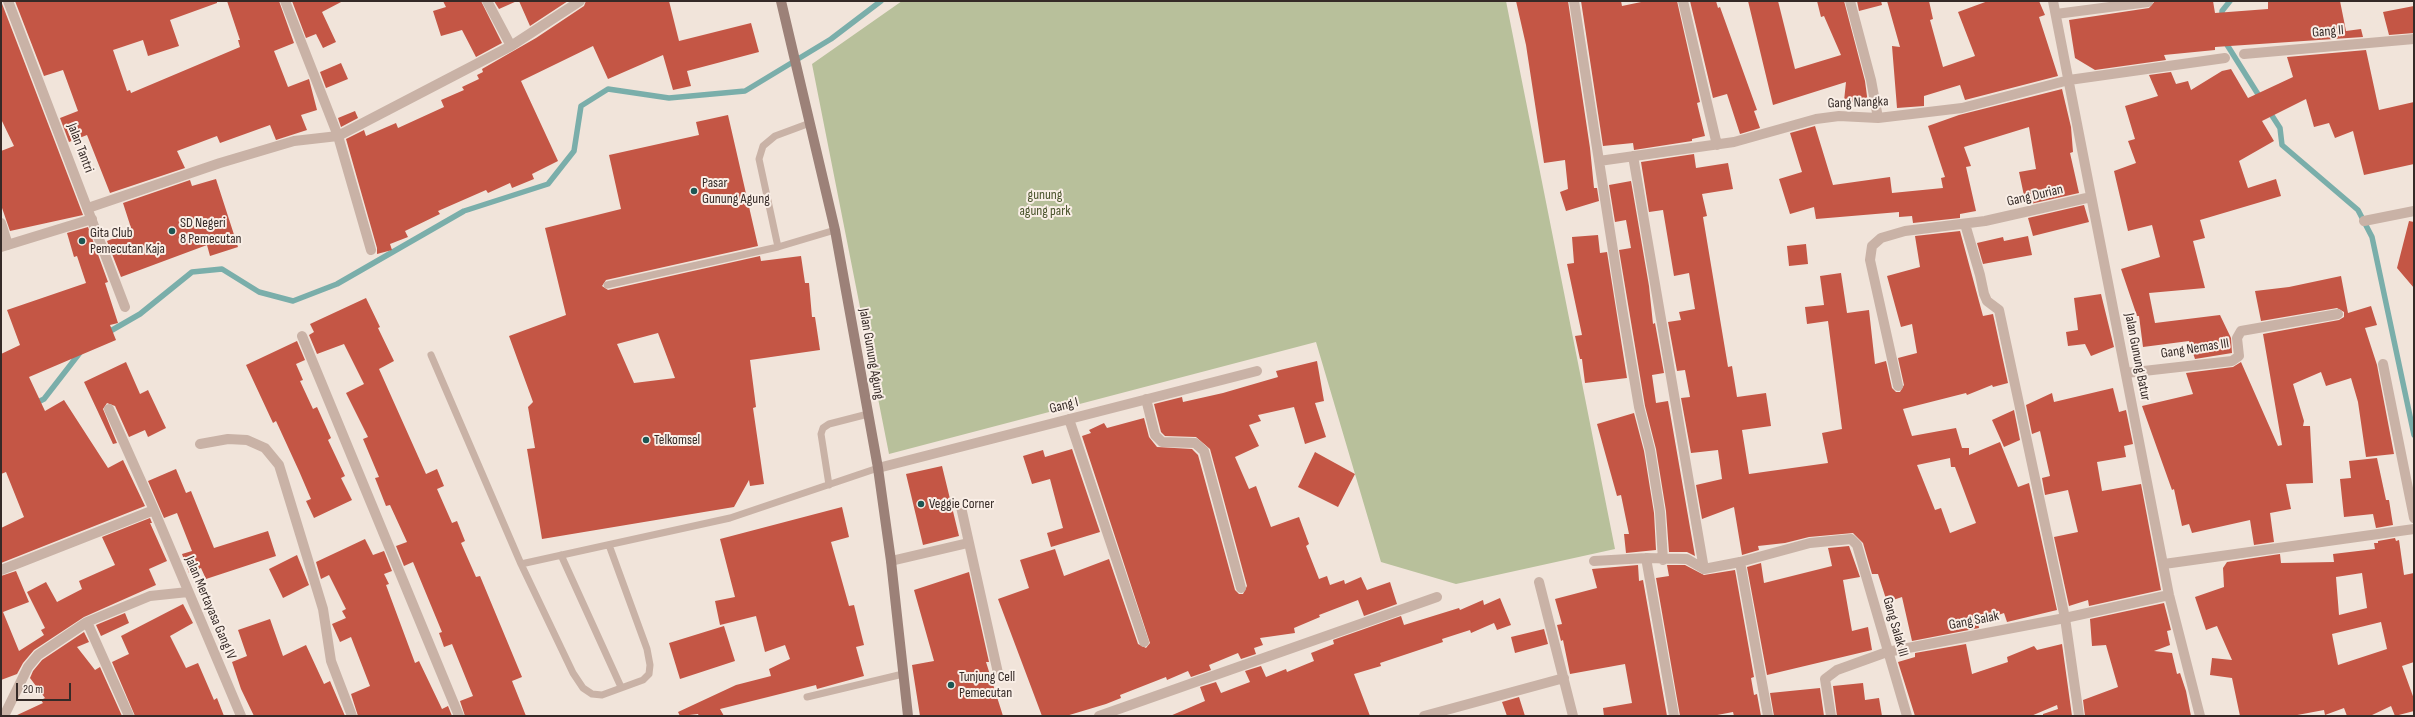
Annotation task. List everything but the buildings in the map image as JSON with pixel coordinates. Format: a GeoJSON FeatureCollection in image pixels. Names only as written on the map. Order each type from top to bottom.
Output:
{"type":"FeatureCollection","features":[{"type":"Feature","properties":{"kind":"main road","name":"Jalan Gunung Agung"},"geometry":{"type":"LineString","coordinates":[[781,1],[835,230],[878,468],[891,561],[908,716]]}},
{"type":"Feature","properties":{"kind":"street","name":"Jalan Tantri"},"geometry":{"type":"LineString","coordinates":[[8,1],[125,306]]}},
{"type":"Feature","properties":{"kind":"street"},"geometry":{"type":"LineString","coordinates":[[285,1],[338,136],[371,250]]}},
{"type":"Feature","properties":{"kind":"street"},"geometry":{"type":"LineString","coordinates":[[488,1],[511,46]]}},
{"type":"Feature","properties":{"kind":"street"},"geometry":{"type":"LineString","coordinates":[[1574,1],[1639,407],[1650,450],[1660,512],[1663,560]]}},
{"type":"Feature","properties":{"kind":"street"},"geometry":{"type":"LineString","coordinates":[[1683,1],[1716,145]]}},
{"type":"Feature","properties":{"kind":"street"},"geometry":{"type":"LineString","coordinates":[[1850,1],[1871,80],[1878,118]]}},
{"type":"Feature","properties":{"kind":"street","name":"Jalan Gunung Batur"},"geometry":{"type":"LineString","coordinates":[[2053,1],[2169,595],[2199,716]]}},
{"type":"Feature","properties":{"kind":"street"},"geometry":{"type":"LineString","coordinates":[[88,208],[220,163],[294,141],[338,136],[511,46],[577,2]]}},
{"type":"Feature","properties":{"kind":"street"},"geometry":{"type":"LineString","coordinates":[[2056,14],[2148,2]]}},
{"type":"Feature","properties":{"kind":"street","name":"Gang II"},"geometry":{"type":"LineString","coordinates":[[2244,54],[2414,39]]}},
{"type":"Feature","properties":{"kind":"street","name":"Gang Nangka"},"geometry":{"type":"LineString","coordinates":[[1599,161],[1716,145],[1778,131],[1816,118],[1839,116],[1878,118],[1962,108],[2069,80],[2225,58]]}},
{"type":"Feature","properties":{"kind":"street"},"geometry":{"type":"LineString","coordinates":[[1634,156],[1704,569]]}},
{"type":"Feature","properties":{"kind":"street","name":"Gang Durian"},"geometry":{"type":"LineString","coordinates":[[1898,386],[1870,260],[1872,246],[1881,238],[1892,233],[1985,221],[2092,197]]}},
{"type":"Feature","properties":{"kind":"street"},"geometry":{"type":"LineString","coordinates":[[2364,221],[2414,211]]}},
{"type":"Feature","properties":{"kind":"street"},"geometry":{"type":"LineString","coordinates":[[1,223],[4,246],[92,219]]}},
{"type":"Feature","properties":{"kind":"street"},"geometry":{"type":"LineString","coordinates":[[1965,224],[1980,274],[1984,294],[1987,301],[1999,310],[2065,618],[2079,716]]}},
{"type":"Feature","properties":{"kind":"street","name":"Gang Nemas III"},"geometry":{"type":"LineString","coordinates":[[2126,373],[2232,360],[2239,356],[2237,338],[2242,331],[2338,314]]}},
{"type":"Feature","properties":{"kind":"street"},"geometry":{"type":"LineString","coordinates":[[302,336],[459,716]]}},
{"type":"Feature","properties":{"kind":"street"},"geometry":{"type":"LineString","coordinates":[[2383,364],[2414,518]]}},
{"type":"Feature","properties":{"kind":"street","name":"Gang I"},"geometry":{"type":"LineString","coordinates":[[878,468],[1257,371]]}},
{"type":"Feature","properties":{"kind":"street"},"geometry":{"type":"LineString","coordinates":[[1146,399],[1156,435],[1162,442],[1194,443],[1204,451],[1242,588]]}},
{"type":"Feature","properties":{"kind":"street","name":"Jalan Mertayasa Gang IV"},"geometry":{"type":"LineString","coordinates":[[109,409],[242,716]]}},
{"type":"Feature","properties":{"kind":"street"},"geometry":{"type":"LineString","coordinates":[[1069,419],[1144,642]]}},
{"type":"Feature","properties":{"kind":"street"},"geometry":{"type":"LineString","coordinates":[[200,444],[228,438],[246,440],[265,448],[279,465],[323,608],[331,661],[352,716]]}},
{"type":"Feature","properties":{"kind":"street"},"geometry":{"type":"LineString","coordinates":[[961,507],[998,673]]}},
{"type":"Feature","properties":{"kind":"street"},"geometry":{"type":"LineString","coordinates":[[1,570],[154,510]]}},
{"type":"Feature","properties":{"kind":"street"},"geometry":{"type":"LineString","coordinates":[[2164,564],[2414,529]]}},
{"type":"Feature","properties":{"kind":"street","name":"Gang Salak III"},"geometry":{"type":"LineString","coordinates":[[1740,562],[1810,543],[1844,538],[1851,539],[1857,545],[1887,652],[1907,716]]}},
{"type":"Feature","properties":{"kind":"street"},"geometry":{"type":"LineString","coordinates":[[891,561],[968,543]]}},
{"type":"Feature","properties":{"kind":"street"},"geometry":{"type":"LineString","coordinates":[[1646,558],[1674,716]]}},
{"type":"Feature","properties":{"kind":"street"},"geometry":{"type":"LineString","coordinates":[[1594,561],[1646,558],[1663,560],[1687,559],[1704,569],[1740,562],[1768,716]]}},
{"type":"Feature","properties":{"kind":"street"},"geometry":{"type":"LineString","coordinates":[[1539,582],[1573,716]]}},
{"type":"Feature","properties":{"kind":"street"},"geometry":{"type":"LineString","coordinates":[[4,716],[28,667],[38,655],[87,622],[150,596],[188,592]]}},
{"type":"Feature","properties":{"kind":"street","name":"Gang Salak"},"geometry":{"type":"LineString","coordinates":[[1831,716],[1824,685],[1827,675],[1887,652],[2065,618],[2169,595]]}},
{"type":"Feature","properties":{"kind":"street"},"geometry":{"type":"LineString","coordinates":[[1099,716],[1436,597]]}},
{"type":"Feature","properties":{"kind":"street"},"geometry":{"type":"LineString","coordinates":[[87,622],[130,716]]}},
{"type":"Feature","properties":{"kind":"street"},"geometry":{"type":"LineString","coordinates":[[1424,716],[1564,678]]}},
{"type":"Feature","properties":{"kind":"lane"},"geometry":{"type":"LineString","coordinates":[[778,247],[759,160],[763,146],[775,136],[810,123]]}},
{"type":"Feature","properties":{"kind":"lane"},"geometry":{"type":"LineString","coordinates":[[607,285],[778,247],[835,230]]}},
{"type":"Feature","properties":{"kind":"lane"},"geometry":{"type":"LineString","coordinates":[[431,355],[521,564],[572,673],[583,688],[592,694],[602,695],[643,680],[649,674],[650,665],[647,650],[609,545]]}},
{"type":"Feature","properties":{"kind":"lane"},"geometry":{"type":"LineString","coordinates":[[829,485],[821,434],[823,428],[829,424],[868,414]]}},
{"type":"Feature","properties":{"kind":"lane"},"geometry":{"type":"LineString","coordinates":[[521,564],[730,518],[878,468]]}},
{"type":"Feature","properties":{"kind":"lane"},"geometry":{"type":"LineString","coordinates":[[561,555],[621,688]]}},
{"type":"Feature","properties":{"kind":"lane"},"geometry":{"type":"LineString","coordinates":[[807,697],[903,674]]}},
{"type":"Feature","properties":{"kind":"green space","name":"gunung agung park"},"geometry":{"type":"Polygon","coordinates":[[[902,1],[1506,1],[1615,549],[1456,584],[1381,562],[1316,342],[889,454],[812,64],[902,1]]]}},
{"type":"Feature","properties":{"kind":"waterway"},"geometry":{"type":"LineString","coordinates":[[107,333],[140,314],[192,272],[222,269],[259,292],[293,301],[337,284],[464,211],[548,184],[574,151],[581,106],[608,89],[669,98],[745,91],[831,39],[881,1]]}},
{"type":"Feature","properties":{"kind":"waterway"},"geometry":{"type":"LineString","coordinates":[[2222,20],[2222,11],[2230,1]]}},
{"type":"Feature","properties":{"kind":"waterway"},"geometry":{"type":"LineString","coordinates":[[2224,40],[2261,99]]}},
{"type":"Feature","properties":{"kind":"waterway"},"geometry":{"type":"LineString","coordinates":[[2269,111],[2280,128],[2282,145],[2358,210],[2372,237],[2414,435]]}},
{"type":"Feature","properties":{"kind":"waterway"},"geometry":{"type":"LineString","coordinates":[[34,404],[44,399],[82,350]]}},
{"type":"Feature","properties":{"kind":"place","name":"Pasar Gunung Agung"},"geometry":{"type":"Point","coordinates":[694,191]}},
{"type":"Feature","properties":{"kind":"place","name":"SD Negeri 8 Pemecutan"},"geometry":{"type":"Point","coordinates":[172,231]}},
{"type":"Feature","properties":{"kind":"place","name":"Gita Club Pemecutan Kaja"},"geometry":{"type":"Point","coordinates":[82,241]}},
{"type":"Feature","properties":{"kind":"place","name":"Telkomsel"},"geometry":{"type":"Point","coordinates":[646,440]}},
{"type":"Feature","properties":{"kind":"place","name":"Veggie Corner"},"geometry":{"type":"Point","coordinates":[921,504]}},
{"type":"Feature","properties":{"kind":"place","name":"Tunjung Cell Pemecutan"},"geometry":{"type":"Point","coordinates":[951,685]}}]}
